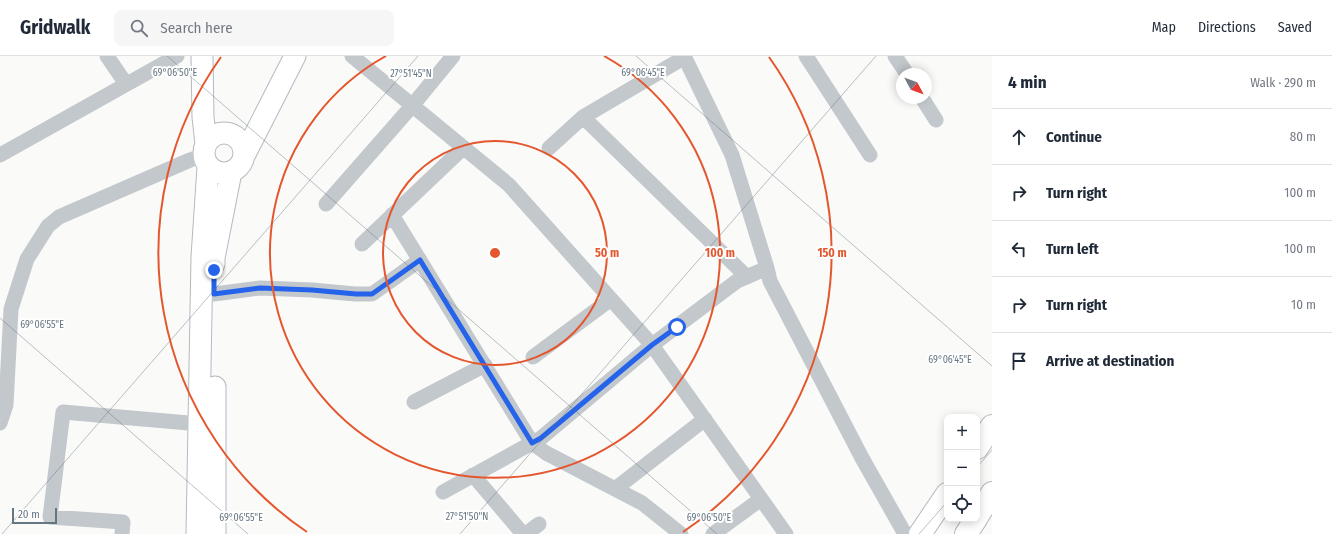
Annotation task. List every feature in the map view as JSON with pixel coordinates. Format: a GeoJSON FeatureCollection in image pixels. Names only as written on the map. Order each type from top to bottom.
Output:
{"type":"FeatureCollection","features":[{"type":"Feature","properties":{"kind":"highway"},"geometry":{"type":"LineString","coordinates":[[980,444],[992,426]]}},
{"type":"Feature","properties":{"kind":"highway"},"geometry":{"type":"LineString","coordinates":[[980,512],[992,493]]}},
{"type":"Feature","properties":{"kind":"highway"},"geometry":{"type":"LineString","coordinates":[[920,534],[944,498]]}},
{"type":"Feature","properties":{"kind":"highway"},"geometry":{"type":"LineString","coordinates":[[966,534],[974,522]]}},
{"type":"Feature","properties":{"kind":"street"},"geometry":{"type":"LineString","coordinates":[[107,56],[126,84]]}},
{"type":"Feature","properties":{"kind":"street"},"geometry":{"type":"LineString","coordinates":[[2,149],[177,56]]}},
{"type":"Feature","properties":{"kind":"street"},"geometry":{"type":"LineString","coordinates":[[197,534],[200,424],[208,257],[202,56]]}},
{"type":"Feature","properties":{"kind":"street"},"geometry":{"type":"LineString","coordinates":[[206,155],[219,173],[231,172],[241,165],[245,154],[294,56]]}},
{"type":"Feature","properties":{"kind":"street"},"geometry":{"type":"LineString","coordinates":[[352,56],[509,185],[652,345],[786,534]]}},
{"type":"Feature","properties":{"kind":"street"},"geometry":{"type":"LineString","coordinates":[[326,204],[412,106],[453,56]]}},
{"type":"Feature","properties":{"kind":"street"},"geometry":{"type":"LineString","coordinates":[[549,148],[583,117],[684,56],[732,156],[770,281],[862,458],[905,534]]}},
{"type":"Feature","properties":{"kind":"street"},"geometry":{"type":"LineString","coordinates":[[806,56],[870,155]]}},
{"type":"Feature","properties":{"kind":"street"},"geometry":{"type":"LineString","coordinates":[[895,56],[902,68]]}},
{"type":"Feature","properties":{"kind":"street"},"geometry":{"type":"LineString","coordinates":[[926,104],[936,120]]}},
{"type":"Feature","properties":{"kind":"street"},"geometry":{"type":"LineString","coordinates":[[583,117],[747,277]]}},
{"type":"Feature","properties":{"kind":"street"},"geometry":{"type":"LineString","coordinates":[[206,155],[214,135],[226,132],[237,137],[241,142],[245,154]]}},
{"type":"Feature","properties":{"kind":"street"},"geometry":{"type":"LineString","coordinates":[[362,244],[463,148]]}},
{"type":"Feature","properties":{"kind":"street"},"geometry":{"type":"LineString","coordinates":[[0,423],[6,405],[11,309],[27,260],[48,226],[59,217],[190,160],[206,155]]}},
{"type":"Feature","properties":{"kind":"street"},"geometry":{"type":"LineString","coordinates":[[215,534],[214,294],[208,257],[231,172]]}},
{"type":"Feature","properties":{"kind":"street"},"geometry":{"type":"LineString","coordinates":[[392,215],[532,443],[546,453],[642,503],[680,534]]}},
{"type":"Feature","properties":{"kind":"street"},"geometry":{"type":"LineString","coordinates":[[214,294],[260,288],[372,294],[420,260]]}},
{"type":"Feature","properties":{"kind":"street"},"geometry":{"type":"LineString","coordinates":[[443,492],[541,438],[652,345],[737,282],[767,268]]}},
{"type":"Feature","properties":{"kind":"street"},"geometry":{"type":"LineString","coordinates":[[533,357],[611,299]]}},
{"type":"Feature","properties":{"kind":"street"},"geometry":{"type":"LineString","coordinates":[[414,402],[485,366]]}},
{"type":"Feature","properties":{"kind":"street"},"geometry":{"type":"LineString","coordinates":[[122,534],[122,522],[50,518],[64,412],[200,424]]}},
{"type":"Feature","properties":{"kind":"street"},"geometry":{"type":"LineString","coordinates":[[615,489],[705,419]]}},
{"type":"Feature","properties":{"kind":"street"},"geometry":{"type":"LineString","coordinates":[[473,475],[523,534]]}},
{"type":"Feature","properties":{"kind":"street"},"geometry":{"type":"LineString","coordinates":[[712,534],[761,499]]}},
{"type":"Feature","properties":{"kind":"street"},"geometry":{"type":"LineString","coordinates":[[526,534],[539,524]]}},
{"type":"Feature","properties":{"kind":"route"},"geometry":{"type":"LineString","coordinates":[[214,270],[214,294],[260,288],[372,294],[420,260],[532,443],[541,438],[652,345],[677,327]]}}]}
